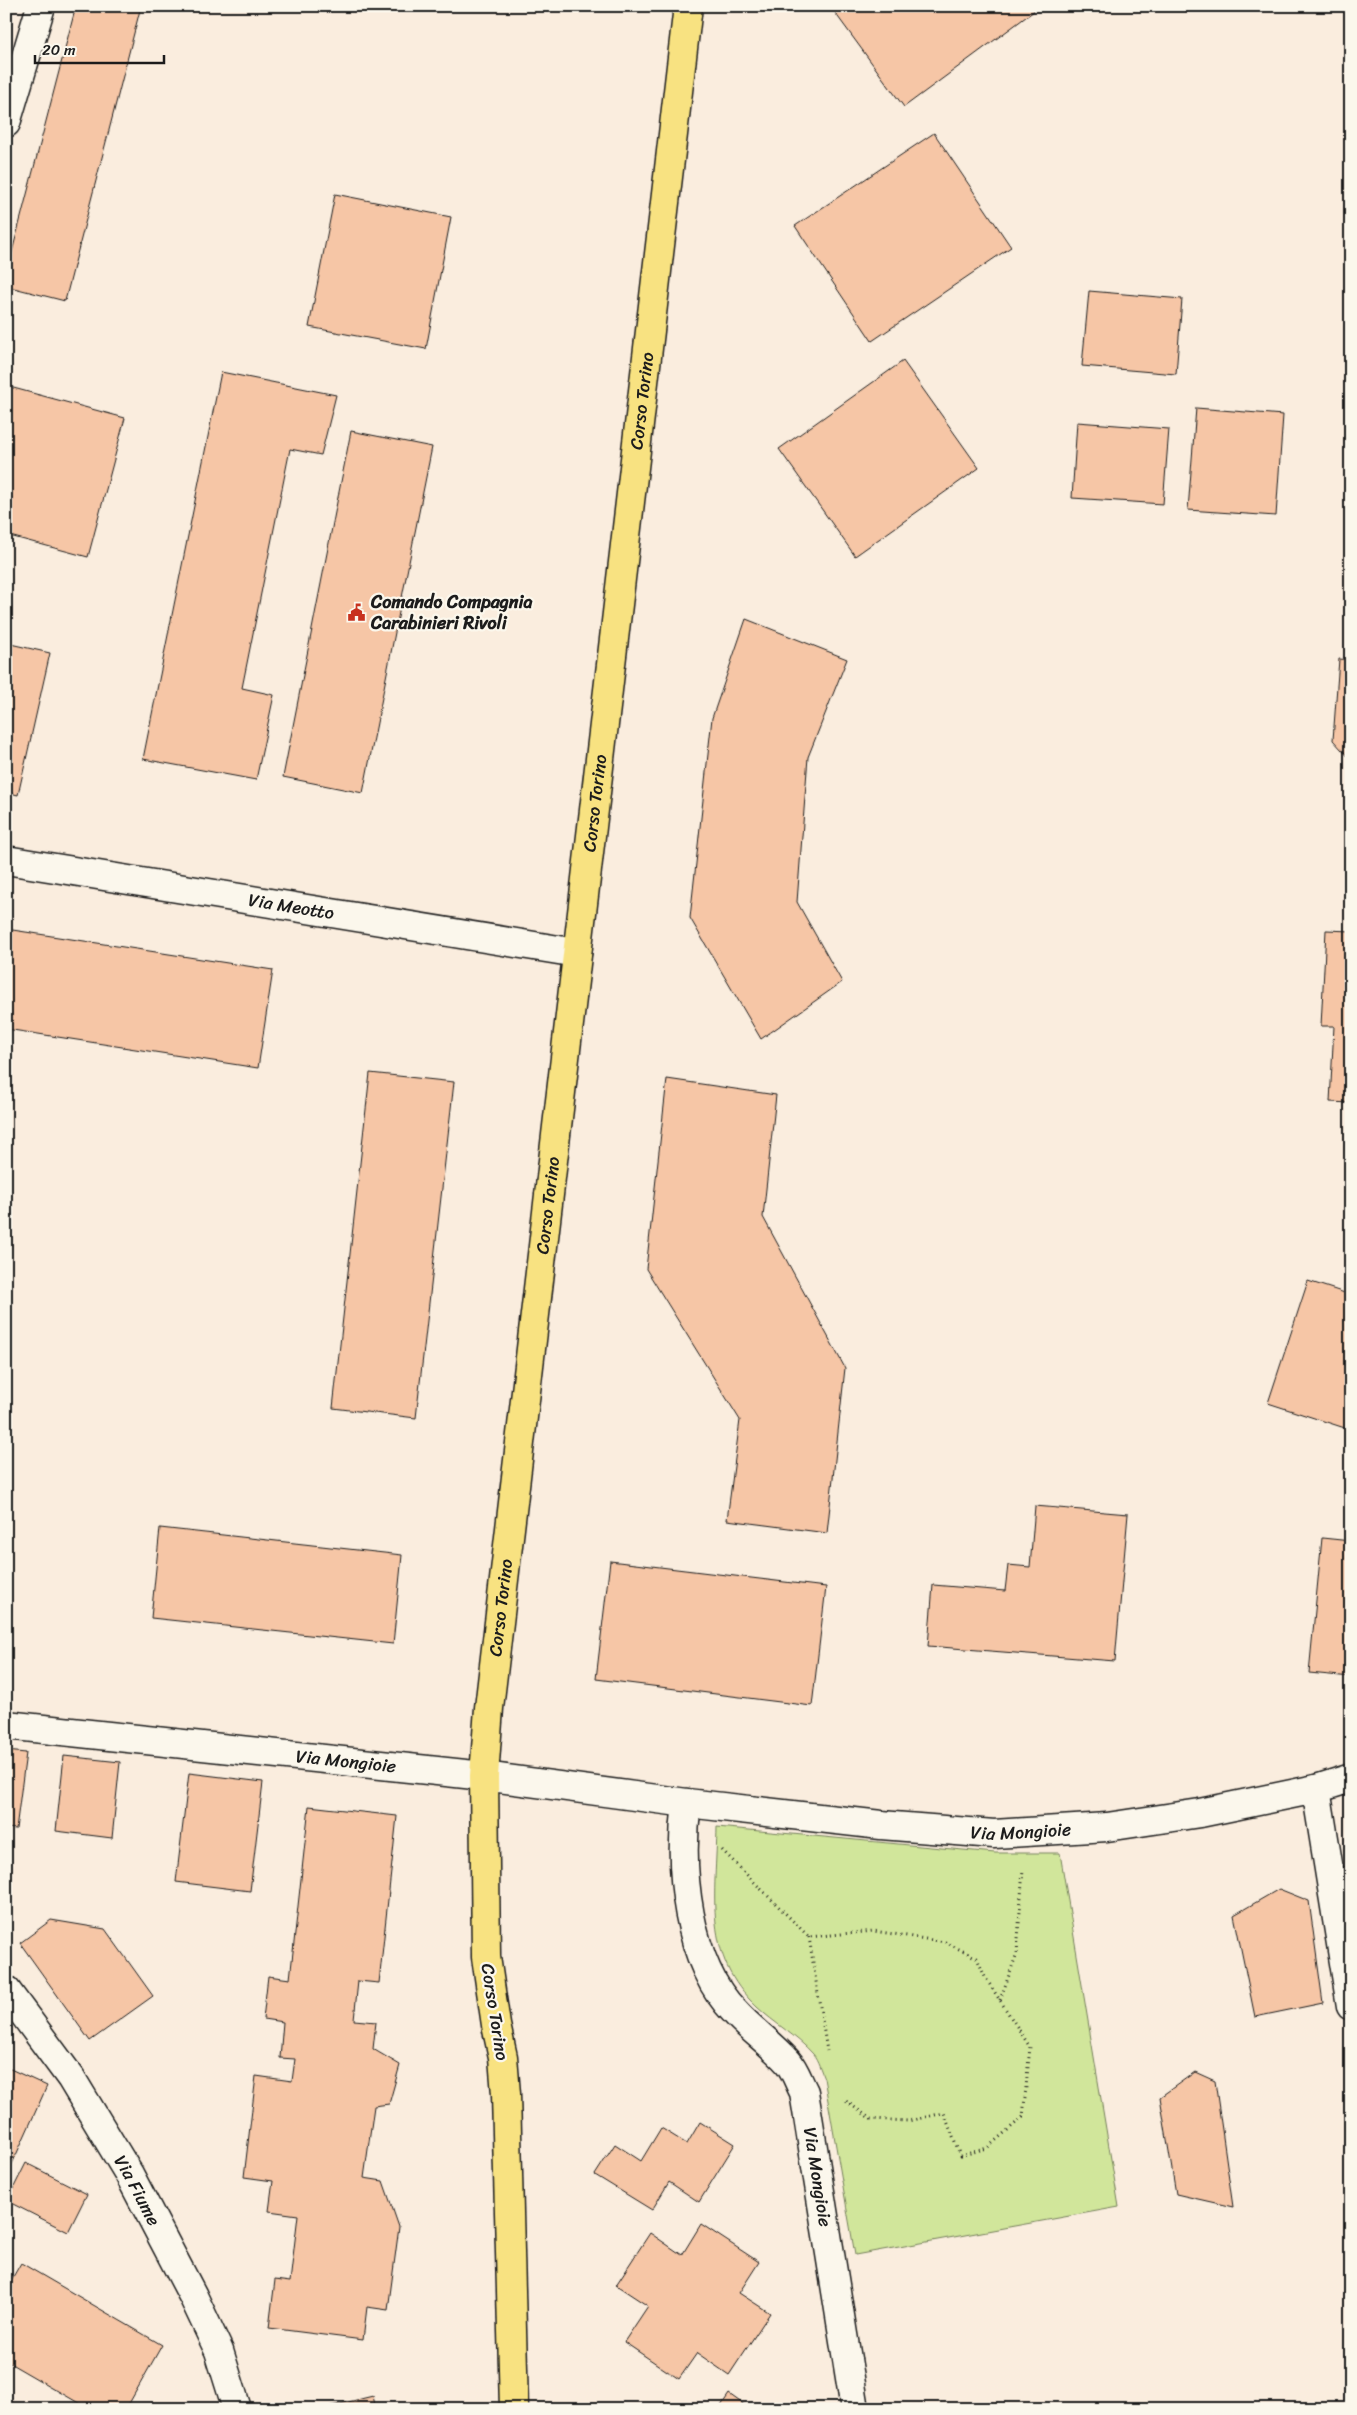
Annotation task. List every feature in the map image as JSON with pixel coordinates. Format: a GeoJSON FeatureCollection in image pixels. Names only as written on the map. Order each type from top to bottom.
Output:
{"type":"FeatureCollection","features":[{"type":"Feature","properties":{"kind":"main road","name":"Corso Torino"},"geometry":{"type":"LineString","coordinates":[[514,2409],[506,2094],[503,2057],[494,2016],[486,1957],[484,1776],[489,1708],[576,953],[612,665],[688,6]]}},
{"type":"Feature","properties":{"kind":"street"},"geometry":{"type":"LineString","coordinates":[[6,123],[42,6]]}},
{"type":"Feature","properties":{"kind":"street","name":"Via Meotto"},"geometry":{"type":"LineString","coordinates":[[6,860],[576,953]]}},
{"type":"Feature","properties":{"kind":"street","name":"Via Mongioie"},"geometry":{"type":"LineString","coordinates":[[6,1725],[484,1776],[687,1809],[994,1834],[1107,1827],[1190,1815],[1316,1789],[1351,1778]]}},
{"type":"Feature","properties":{"kind":"street"},"geometry":{"type":"LineString","coordinates":[[1316,1789],[1351,2006]]}},
{"type":"Feature","properties":{"kind":"street","name":"Via Mongioie"},"geometry":{"type":"LineString","coordinates":[[687,1809],[685,1884],[700,1959],[714,1988],[734,2012],[789,2063],[804,2092],[855,2409]]}},
{"type":"Feature","properties":{"kind":"street","name":"Via Fiume"},"geometry":{"type":"LineString","coordinates":[[6,1990],[71,2078],[129,2174],[194,2296],[219,2352],[237,2409]]}},
{"type":"Feature","properties":{"kind":"path"},"geometry":{"type":"LineString","coordinates":[[687,1809],[809,1937],[828,2054]]}},
{"type":"Feature","properties":{"kind":"path"},"geometry":{"type":"LineString","coordinates":[[1000,2000],[1017,1953],[1026,1832]]}},
{"type":"Feature","properties":{"kind":"path"},"geometry":{"type":"LineString","coordinates":[[809,1937],[874,1930],[945,1942],[978,1958],[985,1977],[1030,2047],[1023,2118],[987,2148],[960,2156],[944,2113],[908,2121],[871,2119],[842,2098]]}},
{"type":"Feature","properties":{"kind":"green space"},"geometry":{"type":"Polygon","coordinates":[[[717,1827],[995,1853],[1060,1853],[1119,2207],[855,2255],[824,2078],[818,2062],[807,2047],[757,2007],[739,1987],[727,1967],[716,1923],[717,1827]]]}},
{"type":"Feature","properties":{"kind":"building"},"geometry":{"type":"Polygon","coordinates":[[[76,6],[141,6],[65,301],[6,286],[6,275],[76,6]]]}},
{"type":"Feature","properties":{"kind":"building"},"geometry":{"type":"Polygon","coordinates":[[[830,6],[1030,6],[1034,11],[904,107],[830,6]]]}},
{"type":"Feature","properties":{"kind":"building"},"geometry":{"type":"Polygon","coordinates":[[[934,133],[1011,247],[872,341],[795,226],[934,133]]]}},
{"type":"Feature","properties":{"kind":"building"},"geometry":{"type":"Polygon","coordinates":[[[335,194],[451,217],[426,349],[309,327],[335,194]]]}},
{"type":"Feature","properties":{"kind":"building"},"geometry":{"type":"Polygon","coordinates":[[[1089,291],[1182,299],[1176,374],[1082,366],[1089,291]]]}},
{"type":"Feature","properties":{"kind":"building"},"geometry":{"type":"Polygon","coordinates":[[[903,361],[979,468],[855,556],[779,449],[903,361]]]}},
{"type":"Feature","properties":{"kind":"building"},"geometry":{"type":"Polygon","coordinates":[[[221,372],[336,395],[321,455],[290,449],[242,688],[274,695],[256,780],[143,759],[221,372]]]}},
{"type":"Feature","properties":{"kind":"building"},"geometry":{"type":"Polygon","coordinates":[[[6,386],[125,418],[88,557],[6,535],[6,386]]]}},
{"type":"Feature","properties":{"kind":"building"},"geometry":{"type":"Polygon","coordinates":[[[1196,408],[1283,415],[1276,516],[1188,510],[1196,408]]]}},
{"type":"Feature","properties":{"kind":"building"},"geometry":{"type":"Polygon","coordinates":[[[1077,422],[1169,429],[1163,504],[1072,498],[1077,422]]]}},
{"type":"Feature","properties":{"kind":"building","name":"Comando Compagnia Carabinieri Rivoli"},"geometry":{"type":"Polygon","coordinates":[[[351,431],[432,447],[363,793],[283,777],[351,431]]]}},
{"type":"Feature","properties":{"kind":"building"},"geometry":{"type":"Polygon","coordinates":[[[746,619],[847,659],[808,757],[797,902],[842,982],[761,1039],[690,918],[712,718],[746,619]]]}},
{"type":"Feature","properties":{"kind":"building"},"geometry":{"type":"Polygon","coordinates":[[[6,643],[50,653],[18,795],[6,792],[6,643]]]}},
{"type":"Feature","properties":{"kind":"building"},"geometry":{"type":"Polygon","coordinates":[[[1339,659],[1351,660],[1351,760],[1333,740],[1339,659]]]}},
{"type":"Feature","properties":{"kind":"building"},"geometry":{"type":"Polygon","coordinates":[[[6,929],[273,970],[258,1068],[6,1029],[6,929]]]}},
{"type":"Feature","properties":{"kind":"building"},"geometry":{"type":"Polygon","coordinates":[[[1326,930],[1351,931],[1351,1103],[1330,1102],[1334,1026],[1321,1026],[1326,930]]]}},
{"type":"Feature","properties":{"kind":"building"},"geometry":{"type":"Polygon","coordinates":[[[370,1073],[454,1082],[416,1418],[333,1408],[370,1073]]]}},
{"type":"Feature","properties":{"kind":"building"},"geometry":{"type":"Polygon","coordinates":[[[667,1079],[776,1095],[763,1217],[845,1368],[827,1533],[727,1520],[740,1420],[646,1269],[667,1079]]]}},
{"type":"Feature","properties":{"kind":"building"},"geometry":{"type":"Polygon","coordinates":[[[1308,1281],[1351,1295],[1351,1430],[1268,1403],[1308,1281]]]}},
{"type":"Feature","properties":{"kind":"building"},"geometry":{"type":"Polygon","coordinates":[[[1035,1506],[1128,1514],[1115,1661],[928,1646],[933,1585],[1005,1591],[1008,1565],[1030,1567],[1035,1506]]]}},
{"type":"Feature","properties":{"kind":"building"},"geometry":{"type":"Polygon","coordinates":[[[160,1528],[402,1555],[393,1644],[151,1618],[160,1528]]]}},
{"type":"Feature","properties":{"kind":"building"},"geometry":{"type":"Polygon","coordinates":[[[1322,1538],[1351,1541],[1351,1677],[1309,1673],[1322,1538]]]}},
{"type":"Feature","properties":{"kind":"building"},"geometry":{"type":"Polygon","coordinates":[[[610,1561],[826,1587],[812,1706],[596,1679],[610,1561]]]}},
{"type":"Feature","properties":{"kind":"building"},"geometry":{"type":"Polygon","coordinates":[[[6,1751],[26,1753],[16,1829],[6,1828],[6,1751]]]}},
{"type":"Feature","properties":{"kind":"building"},"geometry":{"type":"Polygon","coordinates":[[[64,1756],[120,1762],[112,1838],[56,1831],[64,1756]]]}},
{"type":"Feature","properties":{"kind":"building"},"geometry":{"type":"Polygon","coordinates":[[[189,1773],[263,1782],[250,1891],[176,1882],[189,1773]]]}},
{"type":"Feature","properties":{"kind":"building"},"geometry":{"type":"Polygon","coordinates":[[[309,1806],[397,1816],[379,1983],[358,1981],[354,2020],[376,2022],[373,2049],[400,2065],[389,2104],[374,2106],[364,2178],[383,2181],[399,2227],[388,2310],[367,2307],[363,2340],[269,2328],[275,2280],[290,2282],[298,2215],[269,2211],[273,2181],[244,2177],[256,2076],[292,2081],[295,2059],[280,2058],[283,2022],[263,2019],[268,1976],[290,1979],[309,1806]]]}},
{"type":"Feature","properties":{"kind":"building"},"geometry":{"type":"Polygon","coordinates":[[[1279,1889],[1309,1901],[1323,2003],[1255,2017],[1234,1915],[1279,1889]]]}},
{"type":"Feature","properties":{"kind":"building"},"geometry":{"type":"Polygon","coordinates":[[[51,1920],[105,1929],[153,1996],[90,2041],[20,1943],[51,1920]]]}},
{"type":"Feature","properties":{"kind":"building"},"geometry":{"type":"Polygon","coordinates":[[[6,2067],[47,2086],[8,2173],[6,2172],[6,2067]]]}},
{"type":"Feature","properties":{"kind":"building"},"geometry":{"type":"Polygon","coordinates":[[[1195,2072],[1215,2081],[1233,2207],[1176,2194],[1160,2097],[1195,2072]]]}},
{"type":"Feature","properties":{"kind":"building"},"geometry":{"type":"Polygon","coordinates":[[[700,2122],[735,2144],[699,2202],[669,2182],[652,2210],[595,2175],[615,2144],[641,2161],[661,2128],[687,2144],[700,2122]]]}},
{"type":"Feature","properties":{"kind":"building"},"geometry":{"type":"Polygon","coordinates":[[[26,2163],[87,2194],[68,2232],[7,2201],[26,2163]]]}},
{"type":"Feature","properties":{"kind":"building"},"geometry":{"type":"Polygon","coordinates":[[[701,2224],[759,2262],[739,2293],[770,2313],[729,2375],[697,2353],[679,2379],[624,2342],[648,2306],[616,2285],[650,2233],[682,2255],[701,2224]]]}},
{"type":"Feature","properties":{"kind":"building"},"geometry":{"type":"Polygon","coordinates":[[[21,2263],[162,2345],[126,2409],[89,2409],[6,2361],[6,2289],[21,2263]]]}},
{"type":"Feature","properties":{"kind":"building"},"geometry":{"type":"Polygon","coordinates":[[[729,2394],[750,2409],[719,2409],[729,2394]]]}},
{"type":"Feature","properties":{"kind":"building"},"geometry":{"type":"Polygon","coordinates":[[[373,2396],[376,2409],[319,2409],[373,2396]]]}},
{"type":"Feature","properties":{"kind":"building"},"geometry":{"type":"Polygon","coordinates":[[[677,2403],[685,2409],[673,2409],[677,2403]]]}},
{"type":"Feature","properties":{"kind":"place","name":"Comando Compagnia Carabinieri Rivoli"},"geometry":{"type":"Point","coordinates":[357,612]}}]}
